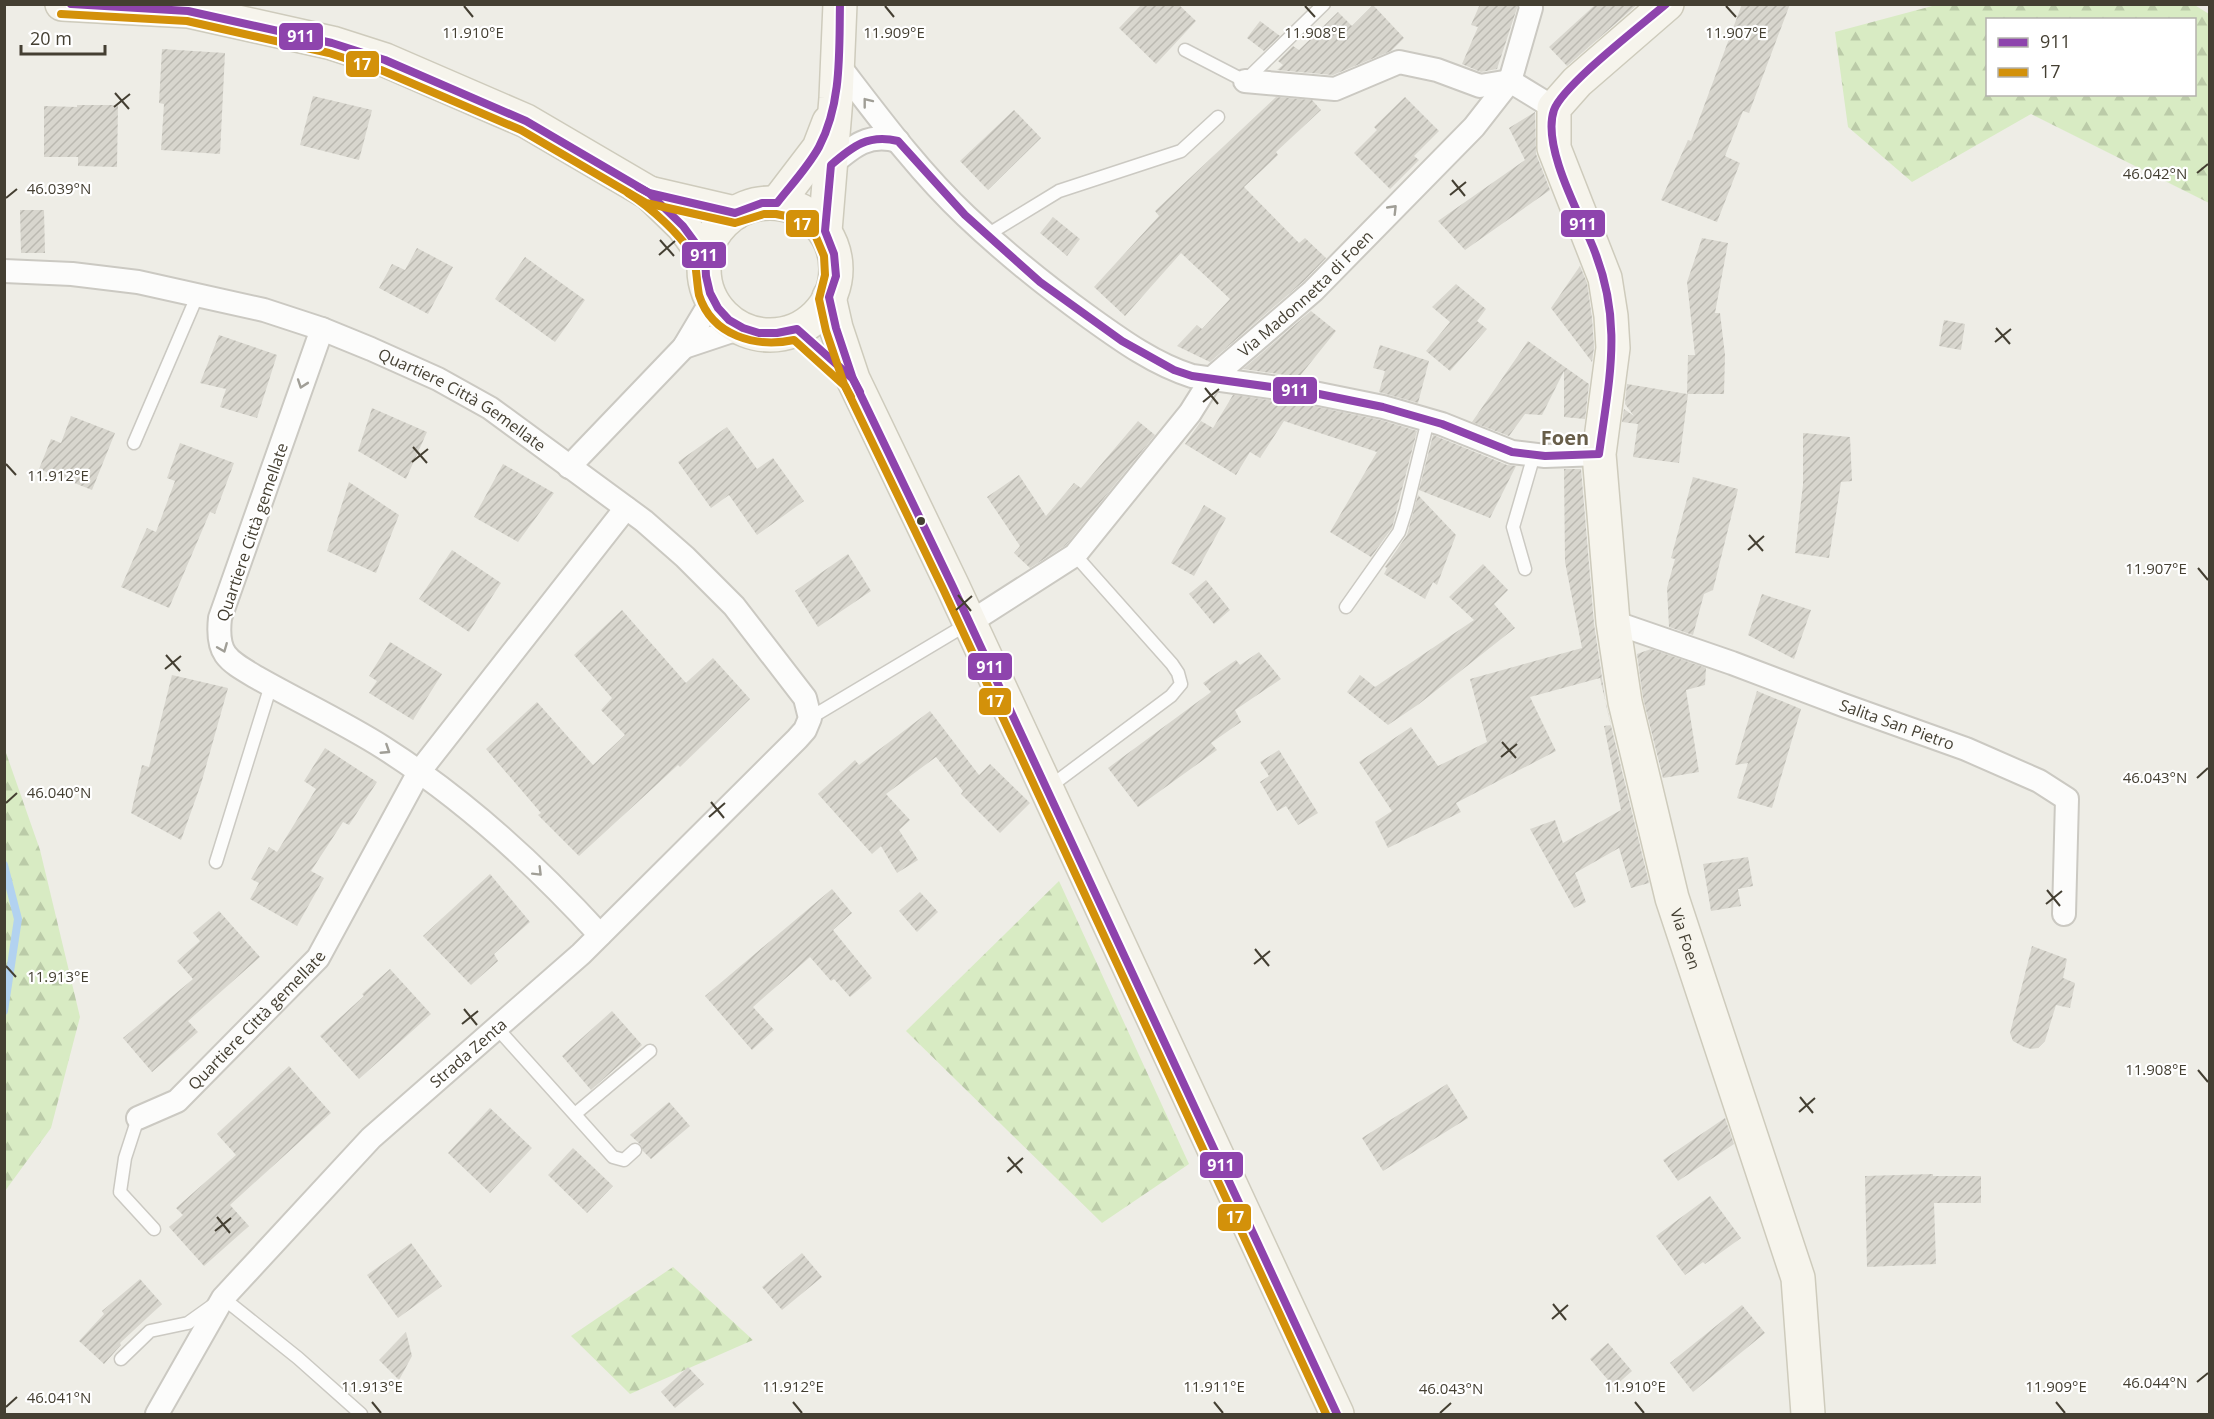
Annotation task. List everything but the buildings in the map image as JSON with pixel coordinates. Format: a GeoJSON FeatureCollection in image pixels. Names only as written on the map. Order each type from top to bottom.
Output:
{"type":"FeatureCollection","features":[{"type":"Feature","properties":{"kind":"main road"},"geometry":{"type":"LineString","coordinates":[[62,4],[188,11],[332,43],[386,60],[526,121],[648,193],[683,226],[705,256]]}},
{"type":"Feature","properties":{"kind":"main road"},"geometry":{"type":"LineString","coordinates":[[825,231],[836,98],[840,4]]}},
{"type":"Feature","properties":{"kind":"main road"},"geometry":{"type":"LineString","coordinates":[[1554,108],[1577,82],[1667,4]]}},
{"type":"Feature","properties":{"kind":"main road"},"geometry":{"type":"LineString","coordinates":[[777,203],[819,148],[836,98]]}},
{"type":"Feature","properties":{"kind":"main road","name":"Via Foen"},"geometry":{"type":"LineString","coordinates":[[1554,108],[1554,148],[1605,278],[1611,316],[1613,348],[1599,454],[1613,622],[1625,702],[1672,898],[1798,1278],[1808,1414]]}},
{"type":"Feature","properties":{"kind":"main road"},"geometry":{"type":"LineString","coordinates":[[648,193],[735,213]]}},
{"type":"Feature","properties":{"kind":"main road"},"geometry":{"type":"LineString","coordinates":[[762,203],[777,203],[795,207],[813,218],[825,231],[834,254],[836,276],[829,297],[816,316],[797,329],[769,334],[741,328],[729,320],[712,300],[706,286],[704,271],[705,256],[720,225],[735,213],[762,203]]}},
{"type":"Feature","properties":{"kind":"main road"},"geometry":{"type":"LineString","coordinates":[[829,297],[836,328],[853,379],[1047,789],[1337,1414]]}},
{"type":"Feature","properties":{"kind":"main road"},"geometry":{"type":"LineString","coordinates":[[797,329],[853,379]]}},
{"type":"Feature","properties":{"kind":"street"},"geometry":{"type":"LineString","coordinates":[[1510,81],[1531,8],[1530,4]]}},
{"type":"Feature","properties":{"kind":"street"},"geometry":{"type":"LineString","coordinates":[[1245,81],[1335,89],[1399,62],[1437,70],[1479,86],[1510,81],[1554,108]]}},
{"type":"Feature","properties":{"kind":"street"},"geometry":{"type":"LineString","coordinates":[[837,63],[898,141],[965,215],[1040,282],[1122,341],[1174,370],[1192,376],[1314,393],[1383,407],[1428,420],[1512,452],[1599,454]]}},
{"type":"Feature","properties":{"kind":"street","name":"Via Madonnetta di Foen"},"geometry":{"type":"LineString","coordinates":[[969,623],[1075,555],[1190,413],[1212,378],[1312,291],[1474,127],[1510,81]]}},
{"type":"Feature","properties":{"kind":"street"},"geometry":{"type":"LineString","coordinates":[[831,165],[858,144],[884,137],[898,141]]}},
{"type":"Feature","properties":{"kind":"street","name":"Quartiere Città Gemellate"},"geometry":{"type":"LineString","coordinates":[[5,271],[138,282],[264,310],[322,329],[438,379],[482,404],[626,508],[685,557],[734,606],[798,688],[809,708],[810,718]]}},
{"type":"Feature","properties":{"kind":"street"},"geometry":{"type":"LineString","coordinates":[[569,467],[684,347],[712,300]]}},
{"type":"Feature","properties":{"kind":"street"},"geometry":{"type":"LineString","coordinates":[[684,347],[741,328]]}},
{"type":"Feature","properties":{"kind":"street","name":"Quartiere Città gemellate"},"geometry":{"type":"LineString","coordinates":[[322,329],[220,618],[218,634],[224,656],[271,685],[383,747],[419,772],[474,814],[520,854],[600,935]]}},
{"type":"Feature","properties":{"kind":"street","name":"Quartiere Città gemellate"},"geometry":{"type":"LineString","coordinates":[[138,1118],[177,1101],[318,958],[419,772],[626,508]]}},
{"type":"Feature","properties":{"kind":"street","name":"Salita San Pietro"},"geometry":{"type":"LineString","coordinates":[[1613,622],[1966,749],[2039,781],[2067,799],[2064,914]]}},
{"type":"Feature","properties":{"kind":"street","name":"Strada Zenta"},"geometry":{"type":"LineString","coordinates":[[157,1414],[223,1298],[371,1138],[581,954],[797,739],[805,730],[810,718]]}},
{"type":"Feature","properties":{"kind":"lane"},"geometry":{"type":"LineString","coordinates":[[1185,50],[1245,81],[1324,4]]}},
{"type":"Feature","properties":{"kind":"lane"},"geometry":{"type":"LineString","coordinates":[[987,235],[1059,191],[1181,151],[1218,117]]}},
{"type":"Feature","properties":{"kind":"lane"},"geometry":{"type":"LineString","coordinates":[[134,443],[198,294]]}},
{"type":"Feature","properties":{"kind":"lane"},"geometry":{"type":"LineString","coordinates":[[1346,607],[1399,532],[1428,420]]}},
{"type":"Feature","properties":{"kind":"lane"},"geometry":{"type":"LineString","coordinates":[[1525,569],[1513,527],[1534,454]]}},
{"type":"Feature","properties":{"kind":"lane"},"geometry":{"type":"LineString","coordinates":[[1047,789],[1171,696],[1180,684],[1179,673],[1172,664],[1075,555]]}},
{"type":"Feature","properties":{"kind":"lane"},"geometry":{"type":"LineString","coordinates":[[810,718],[969,623]]}},
{"type":"Feature","properties":{"kind":"lane"},"geometry":{"type":"LineString","coordinates":[[216,862],[271,685]]}},
{"type":"Feature","properties":{"kind":"lane"},"geometry":{"type":"LineString","coordinates":[[497,1028],[613,1157],[624,1160],[635,1150]]}},
{"type":"Feature","properties":{"kind":"lane"},"geometry":{"type":"LineString","coordinates":[[575,1114],[650,1051]]}},
{"type":"Feature","properties":{"kind":"lane"},"geometry":{"type":"LineString","coordinates":[[138,1118],[125,1158],[120,1192],[154,1229]]}},
{"type":"Feature","properties":{"kind":"lane"},"geometry":{"type":"LineString","coordinates":[[121,1359],[150,1331],[188,1323],[223,1298],[298,1358],[361,1414]]}},
{"type":"Feature","properties":{"kind":"green space"},"geometry":{"type":"Polygon","coordinates":[[[2193,4],[2209,14],[2209,203],[2031,114],[1912,182],[1848,127],[1835,32],[1936,5],[2193,4]]]}},
{"type":"Feature","properties":{"kind":"green space"},"geometry":{"type":"Polygon","coordinates":[[[5,750],[40,850],[80,1017],[51,1128],[5,1191],[5,750]]]}},
{"type":"Feature","properties":{"kind":"green space"},"geometry":{"type":"Polygon","coordinates":[[[1059,881],[1189,1164],[1102,1223],[906,1031],[1059,881]]]}},
{"type":"Feature","properties":{"kind":"green space"},"geometry":{"type":"Polygon","coordinates":[[[673,1267],[753,1340],[630,1394],[571,1336],[673,1267]]]}},
{"type":"Feature","properties":{"kind":"waterway"},"geometry":{"type":"LineString","coordinates":[[4,865],[18,919],[4,1011]]}},
{"type":"Feature","properties":{"kind":"transit line","name":"911"},"geometry":{"type":"LineString","coordinates":[[71,4],[188,11],[332,43],[385,60],[526,121],[649,193],[683,226],[705,256],[710,293],[718,308],[729,320],[759,333],[777,333],[797,329],[853,379],[860,392]]}},
{"type":"Feature","properties":{"kind":"transit line","name":"911"},"geometry":{"type":"LineString","coordinates":[[638,187],[649,193],[735,213],[762,203],[777,203],[810,162],[819,147],[832,113],[838,77],[840,4]]}},
{"type":"Feature","properties":{"kind":"transit line","name":"911"},"geometry":{"type":"LineString","coordinates":[[1337,1414],[953,587],[853,379],[836,328],[829,297],[836,276],[834,254],[825,231],[831,165],[862,143],[878,139],[898,141],[965,215],[1040,282],[1122,341],[1174,370],[1192,376],[1314,393],[1383,407],[1442,424],[1512,452],[1545,456],[1599,454],[1610,371],[1611,320],[1601,268],[1556,158],[1552,124],[1554,110],[1560,99],[1587,71],[1666,4]]}},
{"type":"Feature","properties":{"kind":"transit line","name":"17"},"geometry":{"type":"LineString","coordinates":[[61,14],[187,21],[329,53],[381,70],[521,130],[646,203],[735,223],[764,214],[776,214],[791,217],[806,226],[816,237],[824,256],[825,275],[819,299],[826,331],[844,384],[944,591],[1326,1414]]}},
{"type":"Feature","properties":{"kind":"transit line","name":"17"},"geometry":{"type":"LineString","coordinates":[[628,193],[665,222],[689,249],[695,261],[699,295],[705,309],[714,320],[737,336],[751,340],[765,342],[794,340],[845,386],[851,397]]}},
{"type":"Feature","properties":{"kind":"district","name":"Foen"},"geometry":{"type":"Point","coordinates":[1565,437]}}]}
